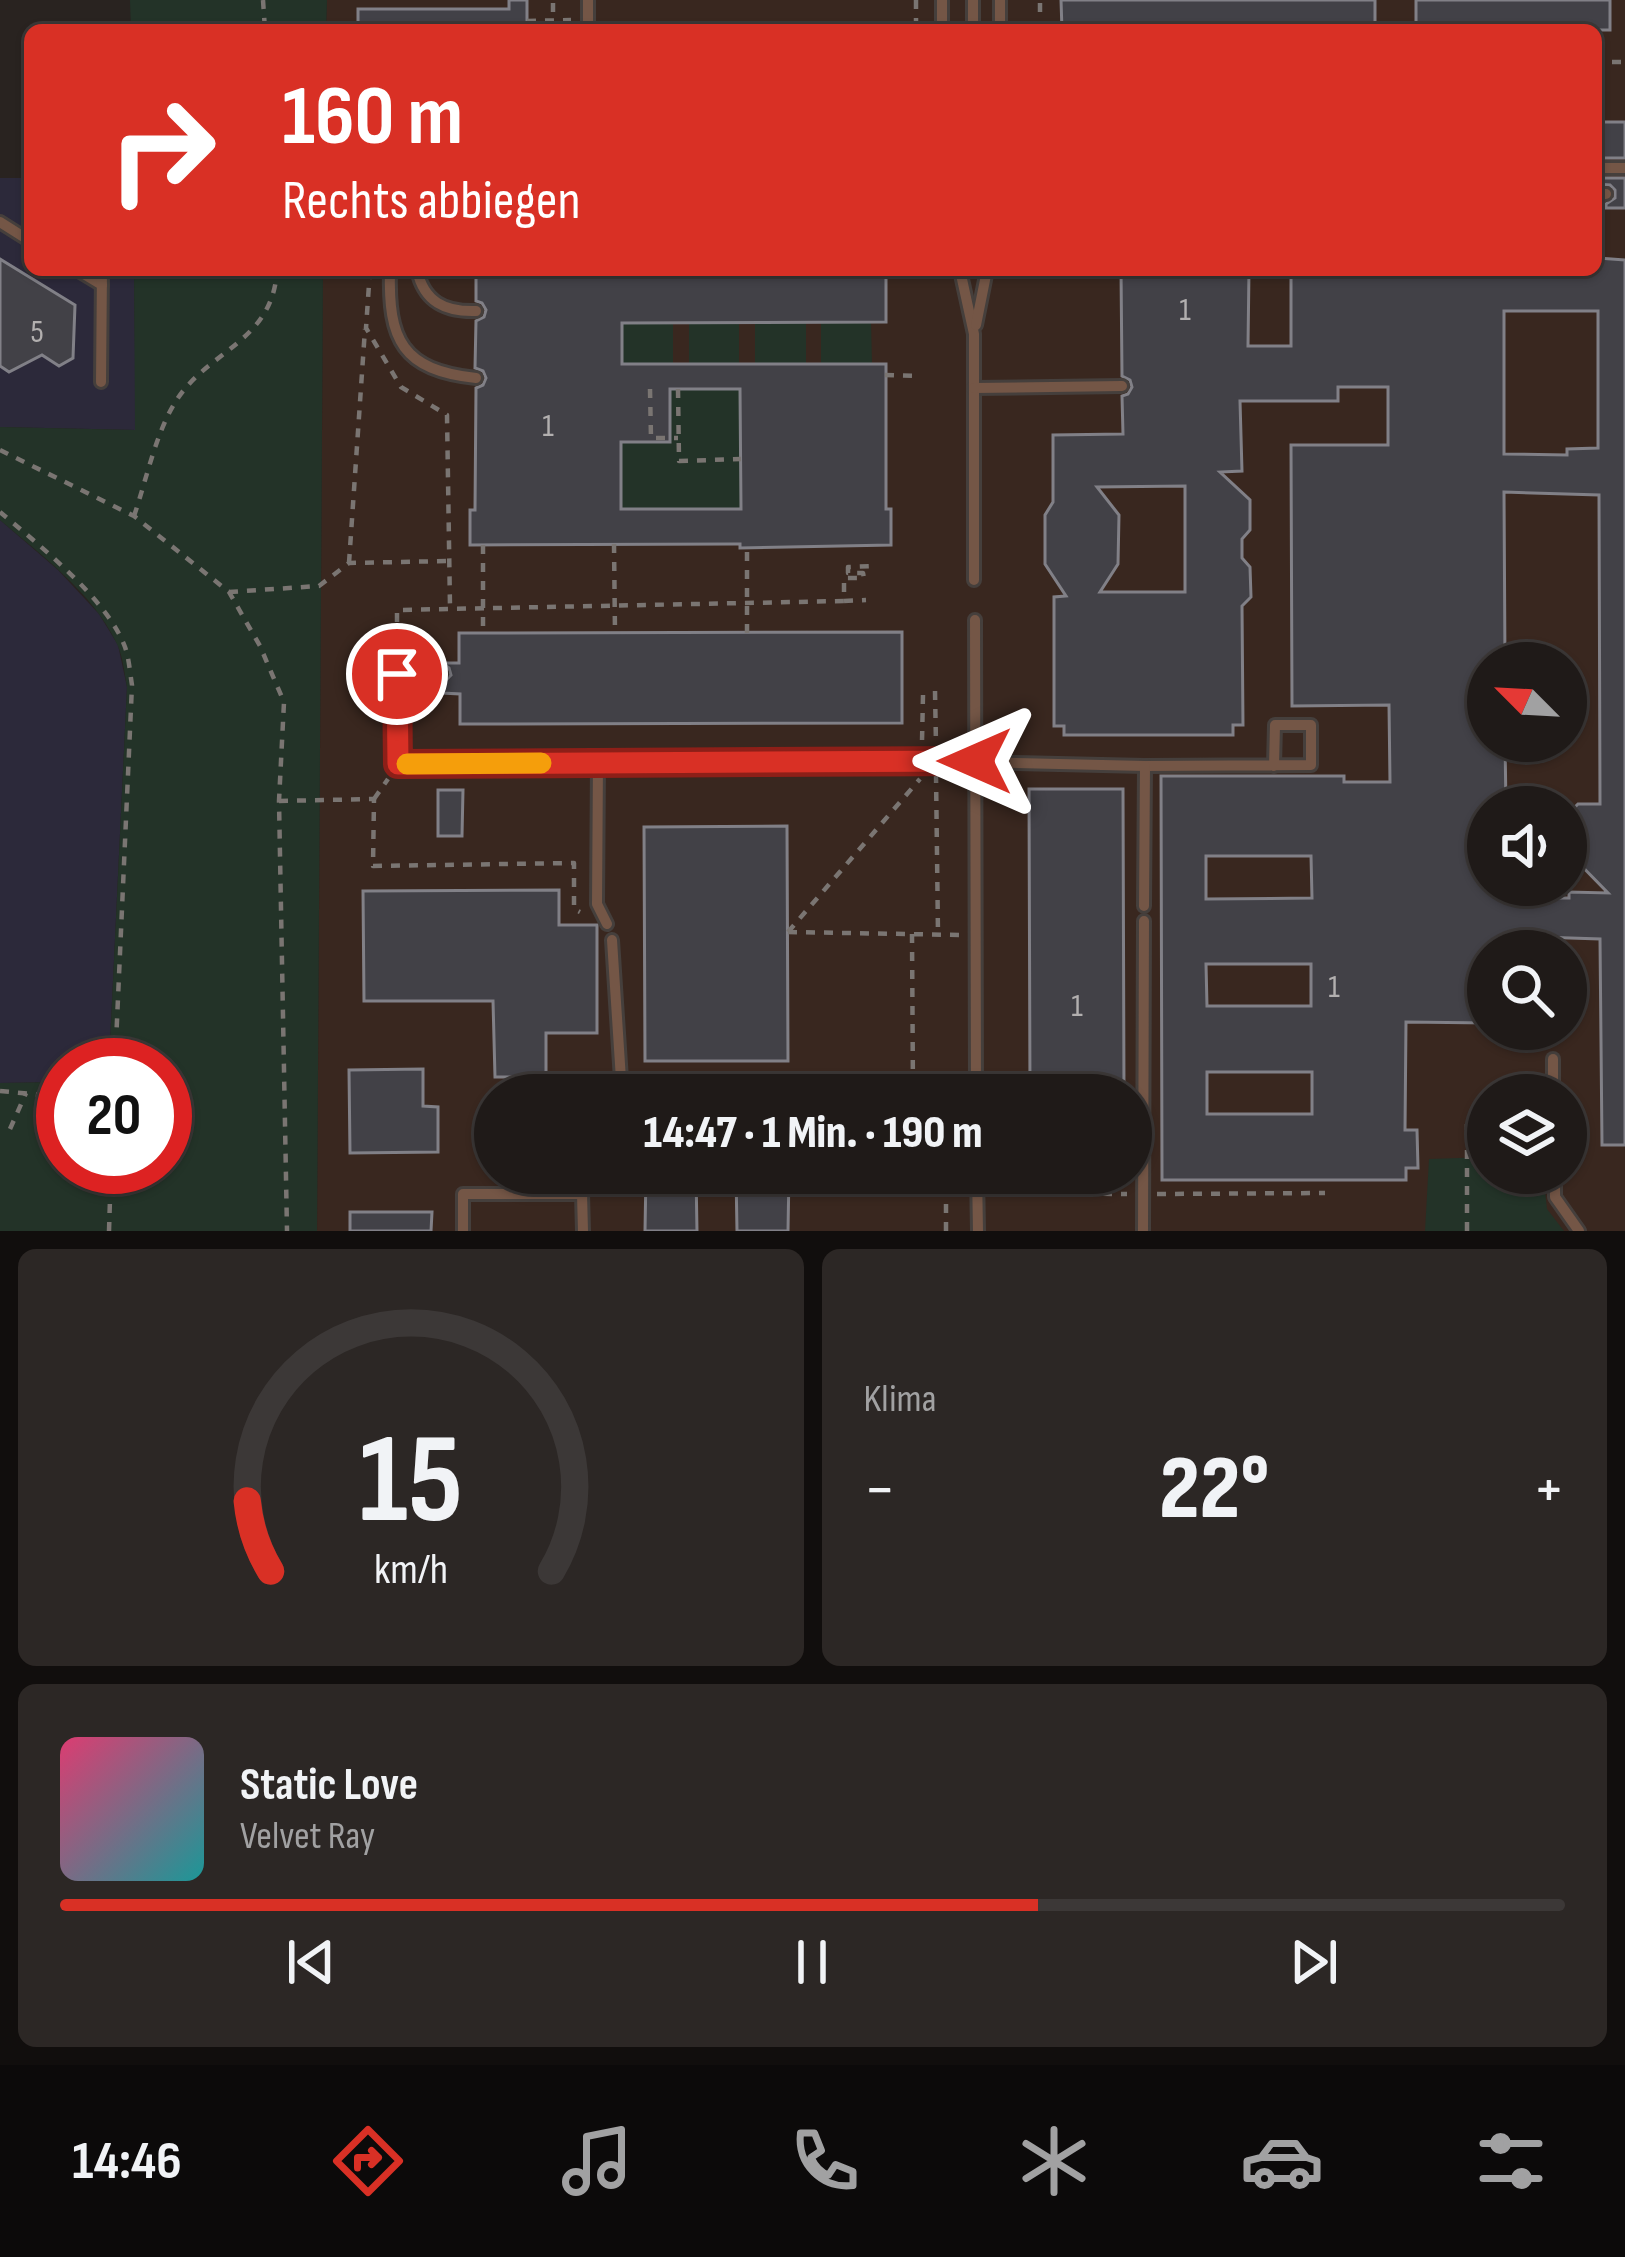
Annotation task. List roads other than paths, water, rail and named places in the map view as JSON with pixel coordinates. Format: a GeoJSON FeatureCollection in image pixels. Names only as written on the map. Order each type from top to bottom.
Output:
{"type":"FeatureCollection","features":[{"type":"Feature","properties":{"kind":"lane"},"geometry":{"type":"LineString","coordinates":[[87,276],[102,285]]}},
{"type":"Feature","properties":{"kind":"lane"},"geometry":{"type":"LineString","coordinates":[[101,382],[102,276]]}},
{"type":"Feature","properties":{"kind":"lane"},"geometry":{"type":"LineString","coordinates":[[390,276],[394,327],[404,349],[436,372],[476,378]]}},
{"type":"Feature","properties":{"kind":"lane"},"geometry":{"type":"LineString","coordinates":[[418,276],[430,299],[442,308],[476,311]]}},
{"type":"Feature","properties":{"kind":"lane"},"geometry":{"type":"LineString","coordinates":[[961,276],[974,334]]}},
{"type":"Feature","properties":{"kind":"lane"},"geometry":{"type":"LineString","coordinates":[[974,580],[974,334],[986,276]]}},
{"type":"Feature","properties":{"kind":"lane"},"geometry":{"type":"LineString","coordinates":[[974,388],[1122,386]]}},
{"type":"Feature","properties":{"kind":"lane"},"geometry":{"type":"LineString","coordinates":[[975,620],[976,1074]]}},
{"type":"Feature","properties":{"kind":"lane"},"geometry":{"type":"LineString","coordinates":[[441,674],[397,674],[398,764],[975,761],[1145,766],[1274,766],[1310,765],[1311,725],[1275,725],[1274,766]]}},
{"type":"Feature","properties":{"kind":"lane"},"geometry":{"type":"LineString","coordinates":[[598,762],[597,904],[607,924]]}},
{"type":"Feature","properties":{"kind":"lane"},"geometry":{"type":"LineString","coordinates":[[1144,906],[1145,766]]}},
{"type":"Feature","properties":{"kind":"lane"},"geometry":{"type":"LineString","coordinates":[[1143,1231],[1144,921]]}},
{"type":"Feature","properties":{"kind":"lane"},"geometry":{"type":"LineString","coordinates":[[612,940],[621,1074]]}},
{"type":"Feature","properties":{"kind":"lane"},"geometry":{"type":"LineString","coordinates":[[1553,1059],[1553,1074]]}},
{"type":"Feature","properties":{"kind":"lane"},"geometry":{"type":"LineString","coordinates":[[463,1231],[463,1194],[474,1194]]}},
{"type":"Feature","properties":{"kind":"lane"},"geometry":{"type":"LineString","coordinates":[[582,1194],[583,1231]]}},
{"type":"Feature","properties":{"kind":"lane"},"geometry":{"type":"LineString","coordinates":[[977,1194],[978,1231]]}},
{"type":"Feature","properties":{"kind":"lane"},"geometry":{"type":"LineString","coordinates":[[1555,1194],[1579,1231]]}}]}
